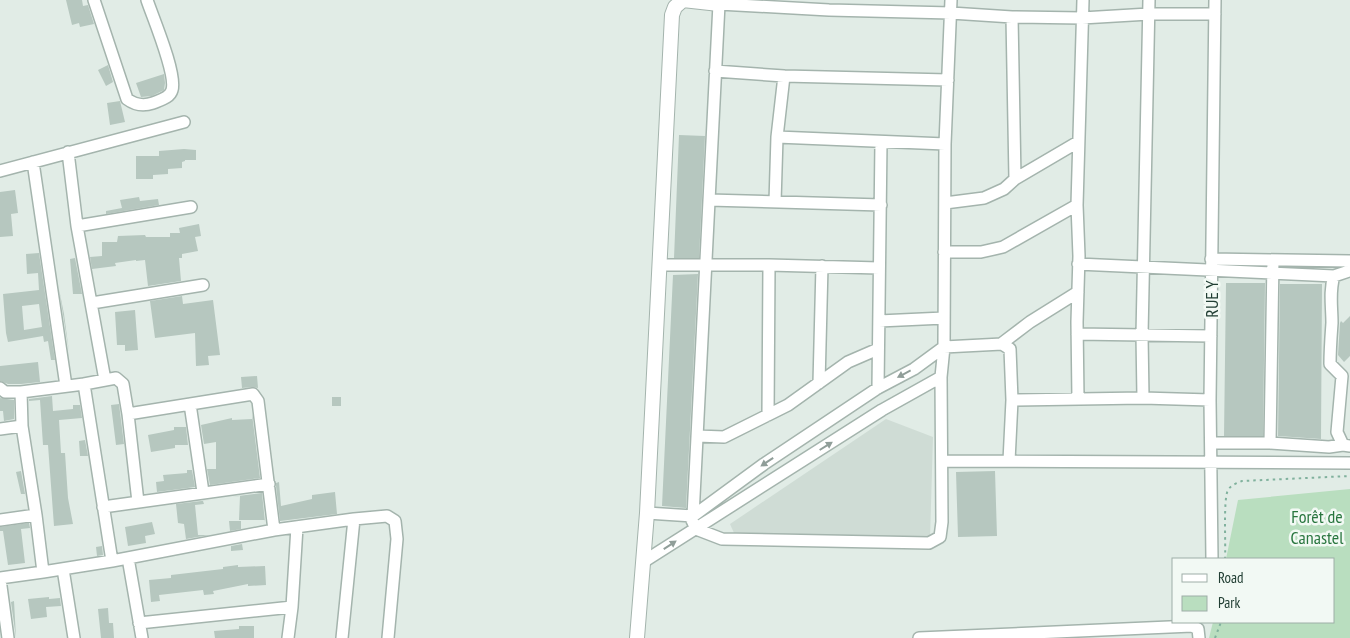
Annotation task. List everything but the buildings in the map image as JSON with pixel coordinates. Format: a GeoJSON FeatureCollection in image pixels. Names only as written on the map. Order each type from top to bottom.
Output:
{"type":"FeatureCollection","features":[{"type":"Feature","properties":{"kind":"street"},"geometry":{"type":"LineString","coordinates":[[94,0],[128,99],[138,104],[148,104],[169,96],[172,90],[169,63],[147,0]]}},
{"type":"Feature","properties":{"kind":"street"},"geometry":{"type":"LineString","coordinates":[[637,638],[647,513],[672,15],[675,7],[682,0],[829,10],[951,13],[1012,17],[1082,18],[1149,14],[1215,14]]}},
{"type":"Feature","properties":{"kind":"street"},"geometry":{"type":"LineString","coordinates":[[719,2],[697,436],[691,516],[696,528],[722,539],[929,543],[940,537],[942,522],[941,376],[944,347],[945,144],[951,0]]}},
{"type":"Feature","properties":{"kind":"street"},"geometry":{"type":"LineString","coordinates":[[1078,399],[1077,205],[1083,0]]}},
{"type":"Feature","properties":{"kind":"street"},"geometry":{"type":"LineString","coordinates":[[1142,398],[1149,0]]}},
{"type":"Feature","properties":{"kind":"street","name":"RUE Y"},"geometry":{"type":"LineString","coordinates":[[1212,558],[1210,400],[1215,0]]}},
{"type":"Feature","properties":{"kind":"street"},"geometry":{"type":"LineString","coordinates":[[1012,17],[1015,179]]}},
{"type":"Feature","properties":{"kind":"street"},"geometry":{"type":"LineString","coordinates":[[715,71],[784,76],[948,80]]}},
{"type":"Feature","properties":{"kind":"street"},"geometry":{"type":"LineString","coordinates":[[775,202],[777,137],[784,76]]}},
{"type":"Feature","properties":{"kind":"street"},"geometry":{"type":"LineString","coordinates":[[0,171],[184,122]]}},
{"type":"Feature","properties":{"kind":"street"},"geometry":{"type":"LineString","coordinates":[[777,137],[945,144]]}},
{"type":"Feature","properties":{"kind":"street"},"geometry":{"type":"LineString","coordinates":[[878,388],[881,142]]}},
{"type":"Feature","properties":{"kind":"street"},"geometry":{"type":"LineString","coordinates":[[944,203],[984,198],[1004,189],[1015,179],[1078,142]]}},
{"type":"Feature","properties":{"kind":"street"},"geometry":{"type":"LineString","coordinates":[[68,152],[77,226],[105,380]]}},
{"type":"Feature","properties":{"kind":"street"},"geometry":{"type":"LineString","coordinates":[[33,162],[66,386]]}},
{"type":"Feature","properties":{"kind":"street"},"geometry":{"type":"LineString","coordinates":[[709,200],[881,205]]}},
{"type":"Feature","properties":{"kind":"street"},"geometry":{"type":"LineString","coordinates":[[944,252],[981,252],[1004,247],[1077,205]]}},
{"type":"Feature","properties":{"kind":"street"},"geometry":{"type":"LineString","coordinates":[[77,226],[191,207]]}},
{"type":"Feature","properties":{"kind":"street"},"geometry":{"type":"LineString","coordinates":[[659,265],[770,264],[880,268]]}},
{"type":"Feature","properties":{"kind":"street"},"geometry":{"type":"LineString","coordinates":[[768,415],[770,264]]}},
{"type":"Feature","properties":{"kind":"street"},"geometry":{"type":"LineString","coordinates":[[1078,264],[1143,267],[1211,265],[1350,268]]}},
{"type":"Feature","properties":{"kind":"street"},"geometry":{"type":"LineString","coordinates":[[819,383],[822,266]]}},
{"type":"Feature","properties":{"kind":"street"},"geometry":{"type":"LineString","coordinates":[[1273,266],[1334,276],[1350,268]]}},
{"type":"Feature","properties":{"kind":"street"},"geometry":{"type":"LineString","coordinates":[[1270,443],[1273,266]]}},
{"type":"Feature","properties":{"kind":"street"},"geometry":{"type":"LineString","coordinates":[[1211,443],[1270,443],[1329,447],[1346,445],[1337,432],[1346,372],[1330,364],[1332,284],[1334,276]]}},
{"type":"Feature","properties":{"kind":"street"},"geometry":{"type":"LineString","coordinates":[[92,303],[203,285]]}},
{"type":"Feature","properties":{"kind":"street"},"geometry":{"type":"LineString","coordinates":[[1001,344],[1030,322],[1078,292]]}},
{"type":"Feature","properties":{"kind":"street"},"geometry":{"type":"LineString","coordinates":[[879,321],[944,318]]}},
{"type":"Feature","properties":{"kind":"street"},"geometry":{"type":"LineString","coordinates":[[1077,334],[1211,336]]}},
{"type":"Feature","properties":{"kind":"street"},"geometry":{"type":"LineString","coordinates":[[647,513],[691,516],[764,464],[878,388],[914,369],[944,347],[1001,344],[1010,349],[1012,400],[1008,461]]}},
{"type":"Feature","properties":{"kind":"street"},"geometry":{"type":"LineString","coordinates":[[697,436],[724,436],[768,415],[788,405],[848,362],[878,348]]}},
{"type":"Feature","properties":{"kind":"street"},"geometry":{"type":"LineString","coordinates":[[643,562],[882,410],[941,376]]}},
{"type":"Feature","properties":{"kind":"street"},"geometry":{"type":"LineString","coordinates":[[0,388],[5,392],[21,392],[116,378],[121,381],[128,414],[138,502]]}},
{"type":"Feature","properties":{"kind":"street"},"geometry":{"type":"LineString","coordinates":[[84,384],[112,561]]}},
{"type":"Feature","properties":{"kind":"street"},"geometry":{"type":"LineString","coordinates":[[21,392],[22,426],[43,572]]}},
{"type":"Feature","properties":{"kind":"street"},"geometry":{"type":"LineString","coordinates":[[128,414],[253,394],[258,401],[274,530]]}},
{"type":"Feature","properties":{"kind":"street"},"geometry":{"type":"LineString","coordinates":[[1012,400],[1142,398],[1210,400]]}},
{"type":"Feature","properties":{"kind":"street"},"geometry":{"type":"LineString","coordinates":[[190,404],[203,492]]}},
{"type":"Feature","properties":{"kind":"street"},"geometry":{"type":"LineString","coordinates":[[0,429],[22,426]]}},
{"type":"Feature","properties":{"kind":"street"},"geometry":{"type":"LineString","coordinates":[[942,462],[1350,463]]}},
{"type":"Feature","properties":{"kind":"street"},"geometry":{"type":"LineString","coordinates":[[103,507],[269,484]]}},
{"type":"Feature","properties":{"kind":"street"},"geometry":{"type":"LineString","coordinates":[[0,520],[36,515]]}},
{"type":"Feature","properties":{"kind":"street"},"geometry":{"type":"LineString","coordinates":[[8,638],[0,579],[112,561],[274,530],[387,516],[395,521],[398,539],[388,638]]}},
{"type":"Feature","properties":{"kind":"street"},"geometry":{"type":"LineString","coordinates":[[342,638],[354,519]]}},
{"type":"Feature","properties":{"kind":"street"},"geometry":{"type":"LineString","coordinates":[[288,638],[292,607],[296,527]]}},
{"type":"Feature","properties":{"kind":"street"},"geometry":{"type":"LineString","coordinates":[[128,558],[142,638]]}},
{"type":"Feature","properties":{"kind":"street"},"geometry":{"type":"LineString","coordinates":[[63,569],[74,638]]}},
{"type":"Feature","properties":{"kind":"street"},"geometry":{"type":"LineString","coordinates":[[139,623],[292,607]]}},
{"type":"Feature","properties":{"kind":"street"},"geometry":{"type":"LineString","coordinates":[[919,638],[1128,633],[1192,626],[1201,630]]}},
{"type":"Feature","properties":{"kind":"path"},"geometry":{"type":"LineString","coordinates":[[1225,558],[1226,500],[1228,490],[1234,485],[1242,481],[1350,476]]}},
{"type":"Feature","properties":{"kind":"path"},"geometry":{"type":"LineString","coordinates":[[1215,638],[1221,623]]}},
{"type":"Feature","properties":{"kind":"shaded area"},"geometry":{"type":"Polygon","coordinates":[[[886,419],[933,437],[930,539],[734,533],[730,524],[886,419]]]}},
{"type":"Feature","properties":{"kind":"green space","name":"Forêt de Canastel"},"geometry":{"type":"Polygon","coordinates":[[[1350,489],[1350,638],[1209,638],[1213,623],[1335,623],[1335,558],[1226,558],[1238,500],[1350,489]]]}}]}
